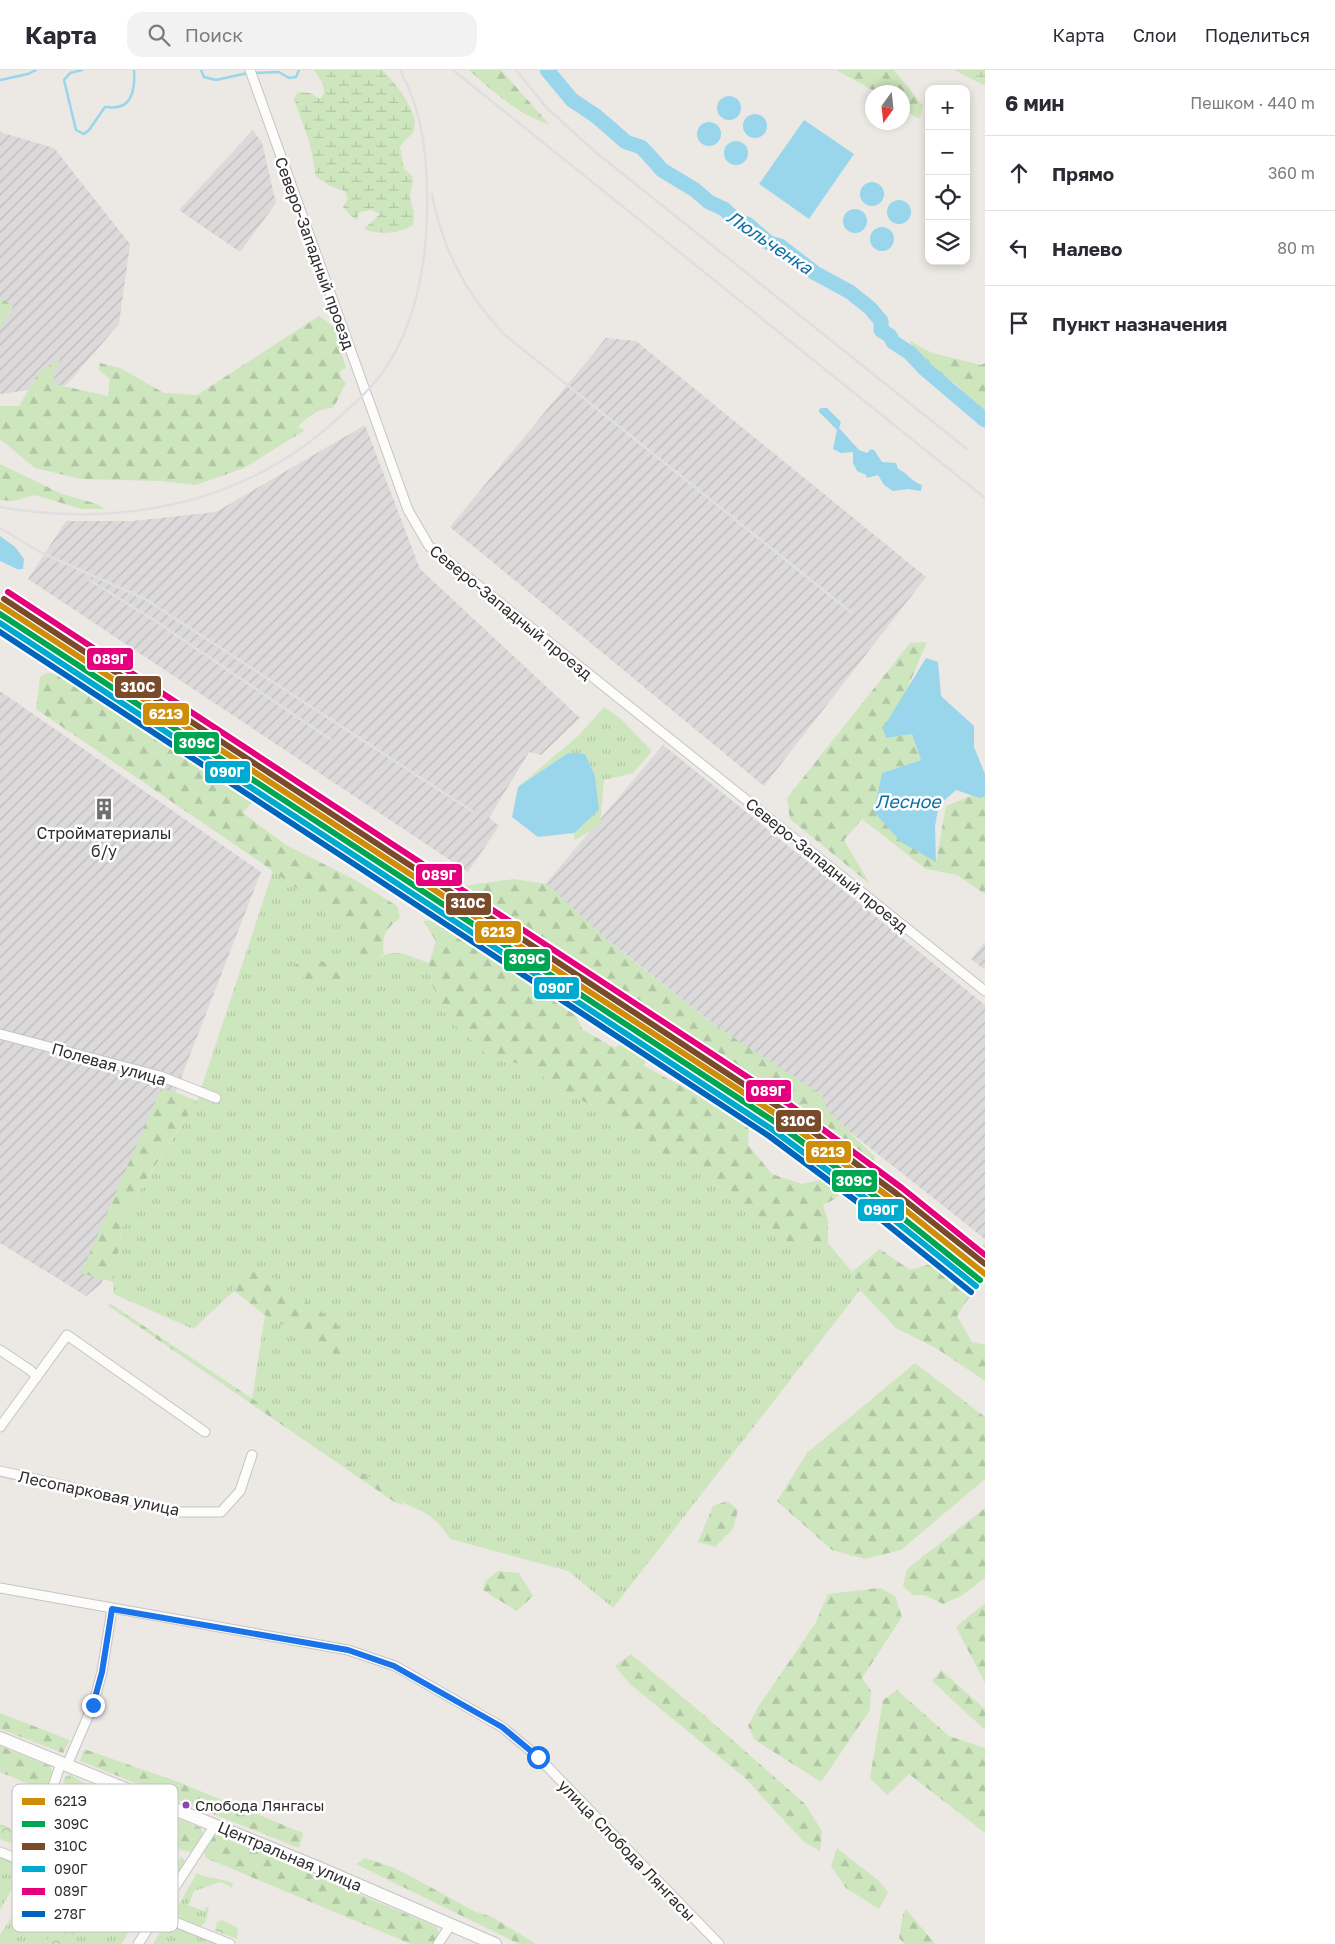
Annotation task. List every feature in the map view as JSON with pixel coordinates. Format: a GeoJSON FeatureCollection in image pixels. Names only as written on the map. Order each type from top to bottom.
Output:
{"type":"FeatureCollection","features":[{"type":"Feature","properties":{"kind":"street","name":"Северо-Западный проезд"},"geometry":{"type":"LineString","coordinates":[[251,74],[408,510],[429,546],[985,991]]}},
{"type":"Feature","properties":{"kind":"street","name":"Полевая улица"},"geometry":{"type":"LineString","coordinates":[[0,1034],[160,1076],[216,1098]]}},
{"type":"Feature","properties":{"kind":"street"},"geometry":{"type":"LineString","coordinates":[[0,1427],[67,1335],[205,1432]]}},
{"type":"Feature","properties":{"kind":"street"},"geometry":{"type":"LineString","coordinates":[[0,1350],[30,1370],[37,1377]]}},
{"type":"Feature","properties":{"kind":"street","name":"Лесопарковая улица"},"geometry":{"type":"LineString","coordinates":[[0,1471],[181,1512],[221,1512],[240,1491],[252,1455]]}},
{"type":"Feature","properties":{"kind":"street","name":"улица Слобода Лянгасы"},"geometry":{"type":"LineString","coordinates":[[0,1588],[348,1650],[394,1666],[502,1727],[544,1764],[719,1944]]}},
{"type":"Feature","properties":{"kind":"street"},"geometry":{"type":"LineString","coordinates":[[55,1784],[93,1705],[100,1680],[112,1609]]}},
{"type":"Feature","properties":{"kind":"street","name":"Центральная улица"},"geometry":{"type":"LineString","coordinates":[[0,1738],[114,1784]]}},
{"type":"Feature","properties":{"kind":"street","name":"Центральная улица"},"geometry":{"type":"LineString","coordinates":[[178,1810],[451,1924],[494,1944]]}},
{"type":"Feature","properties":{"kind":"street"},"geometry":{"type":"LineString","coordinates":[[178,1882],[215,1825]]}},
{"type":"Feature","properties":{"kind":"street"},"geometry":{"type":"LineString","coordinates":[[0,1852],[12,1857]]}},
{"type":"Feature","properties":{"kind":"street"},"geometry":{"type":"LineString","coordinates":[[178,1923],[230,1944]]}},
{"type":"Feature","properties":{"kind":"street"},"geometry":{"type":"LineString","coordinates":[[438,1944],[451,1924]]}},
{"type":"Feature","properties":{"kind":"street"},"geometry":{"type":"LineString","coordinates":[[138,1944],[146,1932]]}},
{"type":"Feature","properties":{"kind":"shaded area"},"geometry":{"type":"Polygon","coordinates":[[[253,130],[262,143],[276,203],[240,252],[179,210],[253,130]]]}},
{"type":"Feature","properties":{"kind":"shaded area"},"geometry":{"type":"Polygon","coordinates":[[[0,132],[54,148],[130,244],[119,324],[66,385],[0,394],[0,132]]]}},
{"type":"Feature","properties":{"kind":"shaded area"},"geometry":{"type":"Polygon","coordinates":[[[606,338],[636,341],[926,577],[764,786],[450,527],[606,338]]]}},
{"type":"Feature","properties":{"kind":"shaded area"},"geometry":{"type":"Polygon","coordinates":[[[365,425],[420,569],[580,718],[541,755],[529,752],[489,818],[499,826],[468,872],[28,579],[66,521],[133,521],[216,512],[365,425]]]}},
{"type":"Feature","properties":{"kind":"shaded area"},"geometry":{"type":"Polygon","coordinates":[[[0,691],[261,872],[101,1284],[86,1296],[0,1243],[0,691]]]}},
{"type":"Feature","properties":{"kind":"shaded area"},"geometry":{"type":"Polygon","coordinates":[[[663,745],[985,1005],[985,1239],[542,888],[663,745]]]}},
{"type":"Feature","properties":{"kind":"shaded area"},"geometry":{"type":"Polygon","coordinates":[[[985,942],[985,970],[971,959],[985,942]]]}},
{"type":"Feature","properties":{"kind":"green space"},"geometry":{"type":"Polygon","coordinates":[[[314,70],[382,70],[405,98],[410,106],[415,123],[413,132],[400,147],[404,169],[413,177],[410,197],[414,213],[413,225],[389,233],[364,229],[380,214],[372,210],[359,212],[357,220],[343,207],[348,199],[345,191],[330,186],[316,177],[310,144],[294,99],[298,92],[310,93],[320,99],[324,93],[323,84],[314,70]]]}},
{"type":"Feature","properties":{"kind":"green space"},"geometry":{"type":"Polygon","coordinates":[[[469,70],[501,70],[549,124],[517,109],[469,70]]]}},
{"type":"Feature","properties":{"kind":"green space"},"geometry":{"type":"Polygon","coordinates":[[[836,70],[894,70],[906,85],[865,85],[836,70]]]}},
{"type":"Feature","properties":{"kind":"green space"},"geometry":{"type":"Polygon","coordinates":[[[954,70],[985,70],[985,86],[954,70]]]}},
{"type":"Feature","properties":{"kind":"green space"},"geometry":{"type":"Polygon","coordinates":[[[910,90],[923,106],[919,119],[910,113],[910,90]]]}},
{"type":"Feature","properties":{"kind":"green space"},"geometry":{"type":"Polygon","coordinates":[[[0,297],[13,307],[0,328],[0,297]]]}},
{"type":"Feature","properties":{"kind":"green space"},"geometry":{"type":"Polygon","coordinates":[[[319,316],[334,327],[346,368],[341,370],[340,375],[346,384],[334,407],[320,410],[310,416],[298,427],[305,430],[244,468],[196,485],[160,481],[81,479],[35,468],[0,439],[0,406],[19,406],[39,372],[60,359],[54,374],[54,384],[108,396],[110,379],[99,370],[100,363],[120,368],[164,393],[197,395],[319,316]]]}},
{"type":"Feature","properties":{"kind":"green space"},"geometry":{"type":"Polygon","coordinates":[[[910,341],[932,353],[981,365],[985,363],[985,410],[972,402],[958,386],[925,362],[913,350],[910,341]]]}},
{"type":"Feature","properties":{"kind":"green space"},"geometry":{"type":"Polygon","coordinates":[[[0,464],[62,494],[97,504],[105,509],[81,509],[35,495],[13,501],[0,500],[0,464]]]}},
{"type":"Feature","properties":{"kind":"green space"},"geometry":{"type":"Polygon","coordinates":[[[927,642],[886,738],[912,734],[921,760],[882,773],[936,862],[946,806],[985,790],[985,894],[957,875],[926,869],[862,819],[844,840],[870,884],[790,819],[787,798],[910,643],[927,642]]]}},
{"type":"Feature","properties":{"kind":"green space"},"geometry":{"type":"Polygon","coordinates":[[[46,673],[64,673],[89,680],[272,798],[268,806],[252,802],[243,813],[286,845],[357,881],[397,906],[400,918],[391,925],[384,937],[384,954],[370,964],[353,944],[357,932],[263,864],[36,709],[40,677],[46,673]]]}},
{"type":"Feature","properties":{"kind":"green space"},"geometry":{"type":"Polygon","coordinates":[[[604,707],[620,718],[652,751],[633,773],[604,780],[600,825],[575,840],[574,833],[599,810],[568,753],[518,787],[578,736],[604,707]]]}},
{"type":"Feature","properties":{"kind":"green space"},"geometry":{"type":"Polygon","coordinates":[[[273,871],[358,932],[370,964],[379,958],[393,953],[405,954],[429,963],[432,984],[489,1057],[534,1067],[558,1092],[601,1108],[642,1144],[694,1166],[776,1237],[807,1248],[828,1243],[852,1272],[860,1290],[613,1608],[568,1571],[450,1539],[440,1525],[427,1514],[404,1503],[397,1496],[252,1399],[265,1315],[342,1358],[241,1271],[234,1291],[193,1329],[114,1294],[113,1282],[125,1213],[197,1101],[273,871]]]}},
{"type":"Feature","properties":{"kind":"green space"},"geometry":{"type":"Polygon","coordinates":[[[514,879],[547,884],[613,945],[716,1026],[823,1096],[827,1110],[875,1157],[870,1172],[837,1152],[726,1072],[566,967],[485,909],[463,886],[514,879]]]}},
{"type":"Feature","properties":{"kind":"green space"},"geometry":{"type":"Polygon","coordinates":[[[437,920],[455,926],[568,998],[582,1029],[614,1048],[635,1037],[648,1054],[644,1066],[749,1122],[748,1145],[772,1174],[802,1184],[833,1177],[848,1185],[835,1199],[823,1205],[828,1220],[828,1243],[807,1248],[776,1237],[694,1166],[641,1144],[601,1108],[558,1092],[534,1067],[489,1057],[447,1017],[432,984],[429,963],[436,941],[423,921],[437,920]]]}},
{"type":"Feature","properties":{"kind":"green space"},"geometry":{"type":"Polygon","coordinates":[[[308,958],[331,964],[352,981],[341,988],[301,977],[292,967],[308,958]]]}},
{"type":"Feature","properties":{"kind":"green space"},"geometry":{"type":"Polygon","coordinates":[[[161,1089],[175,1092],[197,1101],[125,1212],[113,1282],[81,1273],[161,1089]]]}},
{"type":"Feature","properties":{"kind":"green space"},"geometry":{"type":"Polygon","coordinates":[[[985,1244],[985,1265],[969,1252],[985,1244]]]}},
{"type":"Feature","properties":{"kind":"green space"},"geometry":{"type":"Polygon","coordinates":[[[880,1249],[910,1270],[941,1261],[977,1285],[957,1316],[972,1342],[985,1345],[985,1381],[936,1348],[896,1328],[860,1290],[852,1272],[880,1249]]]}},
{"type":"Feature","properties":{"kind":"green space"},"geometry":{"type":"Polygon","coordinates":[[[258,1267],[337,1324],[353,1356],[342,1358],[265,1315],[234,1291],[241,1271],[258,1267]]]}},
{"type":"Feature","properties":{"kind":"green space"},"geometry":{"type":"Polygon","coordinates":[[[111,1304],[397,1496],[404,1505],[396,1503],[107,1305],[111,1304]]]}},
{"type":"Feature","properties":{"kind":"green space"},"geometry":{"type":"Polygon","coordinates":[[[915,1363],[985,1417],[985,1479],[901,1550],[865,1559],[832,1550],[777,1501],[807,1453],[915,1363]]]}},
{"type":"Feature","properties":{"kind":"green space"},"geometry":{"type":"Polygon","coordinates":[[[727,1501],[738,1510],[733,1529],[715,1547],[698,1542],[713,1506],[727,1501]]]}},
{"type":"Feature","properties":{"kind":"green space"},"geometry":{"type":"Polygon","coordinates":[[[985,1508],[985,1578],[961,1596],[943,1604],[925,1595],[913,1595],[903,1586],[907,1569],[985,1508]]]}},
{"type":"Feature","properties":{"kind":"green space"},"geometry":{"type":"Polygon","coordinates":[[[498,1571],[519,1573],[533,1596],[517,1611],[483,1590],[485,1581],[498,1571]]]}},
{"type":"Feature","properties":{"kind":"green space"},"geometry":{"type":"Polygon","coordinates":[[[880,1588],[895,1596],[902,1617],[862,1678],[871,1691],[870,1710],[821,1782],[755,1740],[748,1726],[758,1707],[815,1624],[828,1594],[880,1588]]]}},
{"type":"Feature","properties":{"kind":"green space"},"geometry":{"type":"Polygon","coordinates":[[[985,1603],[985,1683],[956,1627],[985,1603]]]}},
{"type":"Feature","properties":{"kind":"green space"},"geometry":{"type":"Polygon","coordinates":[[[631,1654],[805,1804],[822,1831],[820,1851],[804,1842],[745,1778],[630,1684],[615,1666],[631,1654]]]}},
{"type":"Feature","properties":{"kind":"green space"},"geometry":{"type":"Polygon","coordinates":[[[941,1670],[985,1709],[985,1730],[932,1681],[941,1670]]]}},
{"type":"Feature","properties":{"kind":"green space"},"geometry":{"type":"Polygon","coordinates":[[[897,1690],[949,1736],[985,1748],[985,1833],[909,1774],[887,1795],[870,1778],[883,1700],[897,1690]]]}},
{"type":"Feature","properties":{"kind":"green space"},"geometry":{"type":"Polygon","coordinates":[[[0,1713],[70,1740],[63,1753],[0,1729],[0,1713]]]}},
{"type":"Feature","properties":{"kind":"green space"},"geometry":{"type":"Polygon","coordinates":[[[0,1746],[50,1766],[53,1774],[49,1784],[29,1784],[0,1772],[0,1746]]]}},
{"type":"Feature","properties":{"kind":"green space"},"geometry":{"type":"Polygon","coordinates":[[[84,1749],[178,1782],[303,1833],[299,1848],[178,1800],[178,1784],[138,1784],[80,1761],[84,1749]]]}},
{"type":"Feature","properties":{"kind":"green space"},"geometry":{"type":"Polygon","coordinates":[[[71,1775],[86,1784],[66,1784],[63,1782],[66,1776],[71,1775]]]}},
{"type":"Feature","properties":{"kind":"green space"},"geometry":{"type":"Polygon","coordinates":[[[178,1818],[201,1828],[203,1834],[191,1852],[180,1850],[178,1846],[178,1818]]]}},
{"type":"Feature","properties":{"kind":"green space"},"geometry":{"type":"Polygon","coordinates":[[[0,1824],[12,1829],[12,1844],[0,1839],[0,1824]]]}},
{"type":"Feature","properties":{"kind":"green space"},"geometry":{"type":"Polygon","coordinates":[[[2,1826],[12,1831],[12,1840],[0,1835],[2,1826]]]}},
{"type":"Feature","properties":{"kind":"green space"},"geometry":{"type":"Polygon","coordinates":[[[218,1835],[437,1927],[439,1934],[433,1944],[411,1944],[206,1858],[203,1850],[214,1836],[218,1835]]]}},
{"type":"Feature","properties":{"kind":"green space"},"geometry":{"type":"Polygon","coordinates":[[[837,1848],[879,1881],[888,1892],[879,1909],[846,1888],[831,1866],[837,1848]]]}},
{"type":"Feature","properties":{"kind":"green space"},"geometry":{"type":"Polygon","coordinates":[[[0,1855],[12,1861],[12,1889],[0,1910],[0,1855]]]}},
{"type":"Feature","properties":{"kind":"green space"},"geometry":{"type":"Polygon","coordinates":[[[181,1857],[184,1859],[184,1865],[178,1873],[178,1862],[181,1857]]]}},
{"type":"Feature","properties":{"kind":"green space"},"geometry":{"type":"Polygon","coordinates":[[[365,1858],[395,1868],[476,1912],[492,1917],[536,1944],[519,1944],[356,1864],[365,1858]]]}},
{"type":"Feature","properties":{"kind":"green space"},"geometry":{"type":"Polygon","coordinates":[[[197,1873],[233,1883],[232,1887],[220,1882],[194,1891],[188,1905],[204,1911],[206,1907],[209,1908],[205,1923],[200,1927],[178,1917],[179,1904],[197,1873]]]}},
{"type":"Feature","properties":{"kind":"green space"},"geometry":{"type":"Polygon","coordinates":[[[906,1909],[935,1944],[905,1944],[899,1938],[903,1914],[906,1909]]]}},
{"type":"Feature","properties":{"kind":"green space"},"geometry":{"type":"Polygon","coordinates":[[[12,1917],[12,1932],[129,1932],[121,1944],[0,1944],[0,1935],[12,1917]]]}},
{"type":"Feature","properties":{"kind":"green space"},"geometry":{"type":"Polygon","coordinates":[[[222,1920],[238,1928],[237,1939],[215,1931],[217,1922],[222,1920]]]}},
{"type":"Feature","properties":{"kind":"green space"},"geometry":{"type":"Polygon","coordinates":[[[178,1926],[223,1944],[153,1944],[160,1932],[178,1932],[178,1926]]]}},
{"type":"Feature","properties":{"kind":"green space"},"geometry":{"type":"Polygon","coordinates":[[[52,1932],[78,1932],[70,1944],[45,1944],[52,1932]]]}},
{"type":"Feature","properties":{"kind":"water"},"geometry":{"type":"Polygon","coordinates":[[[729,96],[738,99],[741,108],[738,117],[729,120],[720,117],[717,108],[720,99],[729,96]]]}},
{"type":"Feature","properties":{"kind":"water"},"geometry":{"type":"Polygon","coordinates":[[[755,114],[763,118],[767,126],[763,134],[755,138],[747,134],[743,126],[747,118],[755,114]]]}},
{"type":"Feature","properties":{"kind":"water"},"geometry":{"type":"Polygon","coordinates":[[[804,120],[854,154],[809,219],[759,184],[804,120]]]}},
{"type":"Feature","properties":{"kind":"water"},"geometry":{"type":"Polygon","coordinates":[[[709,122],[718,125],[721,134],[718,143],[709,146],[700,143],[697,134],[700,125],[709,122]]]}},
{"type":"Feature","properties":{"kind":"water"},"geometry":{"type":"Polygon","coordinates":[[[736,141],[741,142],[747,148],[747,158],[741,164],[736,165],[731,164],[725,158],[724,153],[725,148],[731,142],[736,141]]]}},
{"type":"Feature","properties":{"kind":"water"},"geometry":{"type":"Polygon","coordinates":[[[872,182],[880,186],[884,194],[880,202],[872,206],[864,202],[860,194],[864,186],[872,182]]]}},
{"type":"Feature","properties":{"kind":"water"},"geometry":{"type":"Polygon","coordinates":[[[899,200],[908,203],[911,212],[908,221],[899,224],[890,221],[887,212],[890,203],[899,200]]]}},
{"type":"Feature","properties":{"kind":"water"},"geometry":{"type":"Polygon","coordinates":[[[855,209],[863,213],[867,221],[863,229],[855,233],[847,229],[843,221],[847,213],[855,209]]]}},
{"type":"Feature","properties":{"kind":"water"},"geometry":{"type":"Polygon","coordinates":[[[882,227],[887,228],[893,234],[893,244],[887,250],[882,251],[877,250],[871,244],[870,239],[871,234],[877,228],[882,227]]]}},
{"type":"Feature","properties":{"kind":"water"},"geometry":{"type":"Polygon","coordinates":[[[827,408],[841,422],[839,428],[859,450],[867,453],[871,449],[874,450],[882,462],[896,463],[898,469],[922,485],[921,491],[908,489],[893,491],[884,485],[878,475],[867,478],[866,475],[857,471],[853,463],[853,452],[841,453],[833,449],[837,430],[819,412],[819,409],[827,408]]]}},
{"type":"Feature","properties":{"kind":"water"},"geometry":{"type":"Polygon","coordinates":[[[0,536],[15,547],[24,559],[23,569],[17,569],[0,561],[0,536]]]}},
{"type":"Feature","properties":{"kind":"water","name":"Лесное"},"geometry":{"type":"Polygon","coordinates":[[[926,658],[938,662],[941,696],[974,726],[974,747],[985,774],[985,796],[980,798],[956,790],[939,805],[935,826],[936,862],[901,842],[874,812],[882,773],[921,760],[912,734],[886,738],[883,728],[926,658]]]}},
{"type":"Feature","properties":{"kind":"water"},"geometry":{"type":"Polygon","coordinates":[[[568,753],[585,754],[595,776],[599,810],[574,833],[538,837],[512,817],[518,787],[568,753]]]}},
{"type":"Feature","properties":{"kind":"waterway","name":"Люльченка"},"geometry":{"type":"LineString","coordinates":[[0,80],[28,74],[36,70]]}},
{"type":"Feature","properties":{"kind":"waterway","name":"Люльченка"},"geometry":{"type":"LineString","coordinates":[[82,70],[70,73],[64,80],[76,130],[84,134],[105,107],[117,107],[127,102],[134,87],[134,70]]}},
{"type":"Feature","properties":{"kind":"waterway","name":"Люльченка"},"geometry":{"type":"LineString","coordinates":[[201,70],[204,77],[216,80],[248,73]]}},
{"type":"Feature","properties":{"kind":"waterway","name":"Люльченка"},"geometry":{"type":"LineString","coordinates":[[254,73],[279,72],[289,78],[296,77],[299,70]]}},
{"type":"Feature","properties":{"kind":"waterway","name":"Люльченка"},"geometry":{"type":"LineString","coordinates":[[547,70],[572,100],[596,116],[626,142],[641,147],[662,170],[695,190],[709,202],[724,209],[736,220],[747,224],[769,243],[780,246],[815,273],[850,292],[870,308],[881,321],[881,330],[890,336],[893,342],[910,353],[925,369],[985,420]]}},
{"type":"Feature","properties":{"kind":"railway"},"geometry":{"type":"LineString","coordinates":[[0,507],[46,513],[91,514],[136,511],[180,503],[222,490],[263,472],[301,448],[337,419],[368,390],[384,370],[394,353],[411,316],[424,256],[427,178],[423,141],[415,105],[400,70]]}},
{"type":"Feature","properties":{"kind":"railway"},"geometry":{"type":"LineString","coordinates":[[453,70],[985,498]]}},
{"type":"Feature","properties":{"kind":"railway"},"geometry":{"type":"LineString","coordinates":[[516,70],[547,108],[593,150],[967,449]]}},
{"type":"Feature","properties":{"kind":"railway"},"geometry":{"type":"LineString","coordinates":[[432,194],[442,234],[458,271],[479,305],[506,336],[851,612]]}},
{"type":"Feature","properties":{"kind":"railway"},"geometry":{"type":"LineString","coordinates":[[0,528],[45,555]]}},
{"type":"Feature","properties":{"kind":"railway"},"geometry":{"type":"LineString","coordinates":[[40,552],[145,599],[472,811]]}},
{"type":"Feature","properties":{"kind":"railway"},"geometry":{"type":"LineString","coordinates":[[89,580],[154,620],[330,739]]}},
{"type":"Feature","properties":{"kind":"transit line","name":"089Г"},"geometry":{"type":"LineString","coordinates":[[8,592],[790,1105],[902,1188],[985,1255]]}},
{"type":"Feature","properties":{"kind":"transit line","name":"310С"},"geometry":{"type":"LineString","coordinates":[[4,599],[786,1112],[897,1194],[985,1264]]}},
{"type":"Feature","properties":{"kind":"transit line","name":"621Э"},"geometry":{"type":"LineString","coordinates":[[0,605],[782,1118],[893,1200],[985,1274]]}},
{"type":"Feature","properties":{"kind":"transit line","name":"309С"},"geometry":{"type":"LineString","coordinates":[[0,614],[778,1124],[888,1206],[980,1280]]}},
{"type":"Feature","properties":{"kind":"transit line","name":"090Г"},"geometry":{"type":"LineString","coordinates":[[0,623],[773,1130],[884,1212],[976,1286]]}},
{"type":"Feature","properties":{"kind":"transit line","name":"278Г"},"geometry":{"type":"LineString","coordinates":[[0,632],[769,1136],[879,1218],[971,1292]]}},
{"type":"Feature","properties":{"kind":"place","name":"Стройматериалы б/у"},"geometry":{"type":"Point","coordinates":[104,809]}},
{"type":"Feature","properties":{"kind":"place","name":"Слобода Лянгасы"},"geometry":{"type":"Point","coordinates":[186,1805]}},
{"type":"Feature","properties":{"kind":"route"},"geometry":{"type":"LineString","coordinates":[[93,1705],[102,1672],[112,1609],[348,1650],[394,1666],[502,1727],[538,1757]]}}]}
